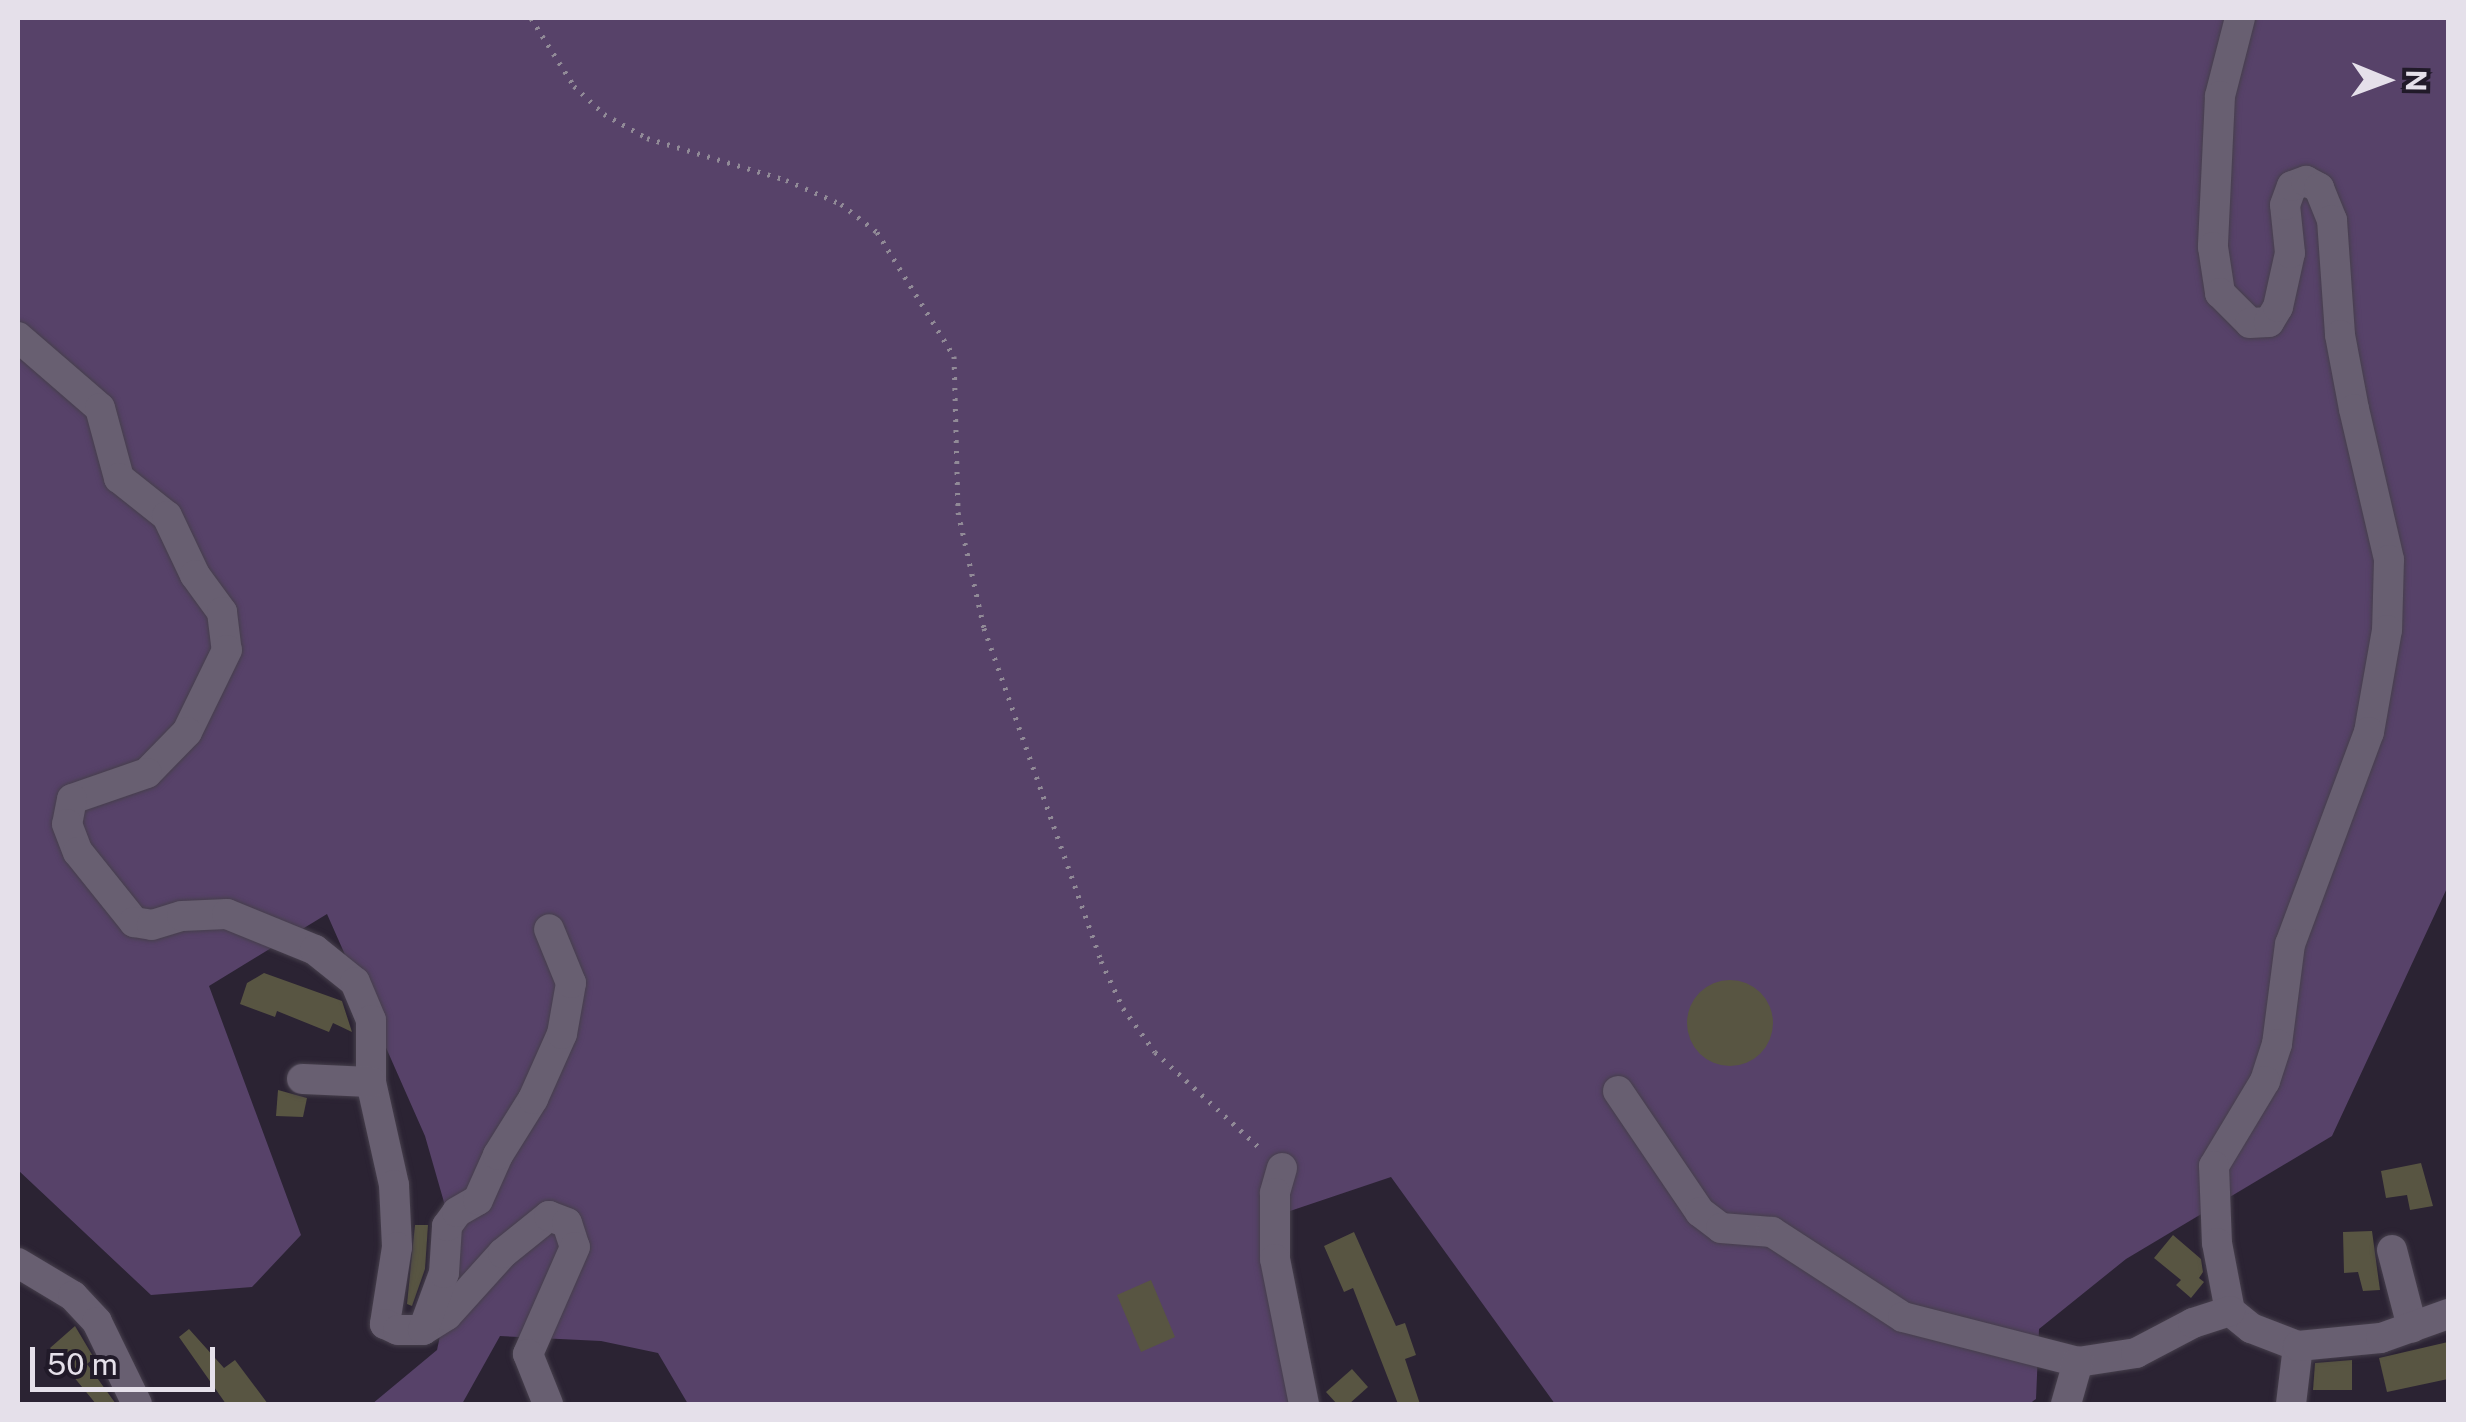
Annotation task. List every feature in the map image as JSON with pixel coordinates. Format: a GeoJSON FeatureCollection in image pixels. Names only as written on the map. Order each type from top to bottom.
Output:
{"type":"FeatureCollection","features":[{"type":"Feature","properties":{"kind":"street"},"geometry":{"type":"LineString","coordinates":[[2240,18],[2220,96],[2212,247],[2220,293],[2250,323],[2269,322],[2278,307],[2290,253],[2285,205],[2292,186],[2306,181],[2319,188],[2332,220],[2343,353],[2389,560],[2387,630],[2370,732],[2290,944],[2277,1044],[2265,1082],[2214,1166],[2216,1243],[2230,1311],[2251,1328],[2298,1346],[2382,1338],[2448,1314]]}},
{"type":"Feature","properties":{"kind":"street"},"geometry":{"type":"LineString","coordinates":[[18,337],[100,408],[118,478],[167,516],[195,575],[222,612],[226,650],[187,732],[147,773],[72,799],[67,824],[78,852],[134,922],[152,925],[182,916],[227,914],[275,932],[328,961],[355,982],[371,1020],[371,1082],[394,1186],[397,1247],[385,1324],[398,1330],[423,1330],[459,1304],[503,1252],[549,1216],[567,1223],[575,1247],[528,1354],[548,1404]]}},
{"type":"Feature","properties":{"kind":"street"},"geometry":{"type":"LineString","coordinates":[[423,1330],[444,1274],[447,1226],[457,1212],[478,1200],[498,1154],[533,1100],[562,1034],[571,983],[549,929]]}},
{"type":"Feature","properties":{"kind":"street"},"geometry":{"type":"LineString","coordinates":[[302,1078],[371,1082]]}},
{"type":"Feature","properties":{"kind":"street"},"geometry":{"type":"LineString","coordinates":[[1618,1091],[1700,1212],[1720,1228],[1772,1232],[1903,1317],[2078,1362],[2136,1353],[2192,1323],[2230,1311]]}},
{"type":"Feature","properties":{"kind":"street"},"geometry":{"type":"LineString","coordinates":[[1282,1168],[1275,1194],[1275,1258],[1304,1404]]}},
{"type":"Feature","properties":{"kind":"street"},"geometry":{"type":"LineString","coordinates":[[2392,1250],[2412,1327]]}},
{"type":"Feature","properties":{"kind":"street"},"geometry":{"type":"LineString","coordinates":[[18,1263],[74,1296],[97,1322],[137,1404]]}},
{"type":"Feature","properties":{"kind":"street"},"geometry":{"type":"LineString","coordinates":[[2292,1404],[2298,1346]]}},
{"type":"Feature","properties":{"kind":"street"},"geometry":{"type":"LineString","coordinates":[[2066,1404],[2078,1362]]}},
{"type":"Feature","properties":{"kind":"path"},"geometry":{"type":"LineString","coordinates":[[532,18],[574,86],[604,114],[648,138],[800,186],[841,204],[877,232],[954,356],[958,512],[984,628],[1101,961],[1123,1008],[1155,1052],[1282,1168]]}},
{"type":"Feature","properties":{"kind":"shaded area"},"geometry":{"type":"Polygon","coordinates":[[[18,18],[2448,18],[2448,886],[2332,1136],[2126,1259],[2039,1329],[2036,1399],[2029,1404],[1555,1404],[1391,1177],[1263,1220],[1307,1404],[688,1404],[658,1353],[601,1341],[500,1336],[462,1404],[372,1404],[437,1350],[458,1251],[425,1136],[327,914],[209,986],[301,1235],[252,1287],[151,1295],[18,1170],[18,18]]]}},
{"type":"Feature","properties":{"kind":"building"},"geometry":{"type":"Polygon","coordinates":[[[264,973],[342,1001],[352,1032],[333,1023],[329,1032],[277,1011],[275,1017],[240,1004],[247,983],[264,973]]]}},
{"type":"Feature","properties":{"kind":"building"},"geometry":{"type":"Polygon","coordinates":[[[1730,980],[1760,993],[1773,1023],[1760,1053],[1730,1066],[1700,1053],[1687,1023],[1700,993],[1730,980]]]}},
{"type":"Feature","properties":{"kind":"building"},"geometry":{"type":"Polygon","coordinates":[[[278,1090],[307,1098],[303,1117],[276,1116],[278,1090]]]}},
{"type":"Feature","properties":{"kind":"building"},"geometry":{"type":"Polygon","coordinates":[[[2421,1163],[2433,1206],[2410,1210],[2407,1195],[2386,1198],[2381,1171],[2421,1163]]]}},
{"type":"Feature","properties":{"kind":"building"},"geometry":{"type":"Polygon","coordinates":[[[415,1225],[428,1225],[425,1269],[412,1306],[407,1304],[415,1225]]]}},
{"type":"Feature","properties":{"kind":"building"},"geometry":{"type":"Polygon","coordinates":[[[2372,1231],[2380,1290],[2363,1291],[2358,1272],[2344,1273],[2343,1232],[2372,1231]]]}},
{"type":"Feature","properties":{"kind":"building"},"geometry":{"type":"Polygon","coordinates":[[[1354,1232],[1396,1326],[1405,1323],[1416,1355],[1405,1359],[1420,1404],[1398,1404],[1353,1288],[1344,1292],[1324,1246],[1354,1232]]]}},
{"type":"Feature","properties":{"kind":"building"},"geometry":{"type":"Polygon","coordinates":[[[2173,1235],[2201,1259],[2203,1272],[2199,1278],[2204,1282],[2191,1298],[2176,1285],[2181,1280],[2154,1258],[2173,1235]]]}},
{"type":"Feature","properties":{"kind":"building"},"geometry":{"type":"Polygon","coordinates":[[[1151,1280],[1175,1337],[1141,1352],[1117,1295],[1151,1280]]]}},
{"type":"Feature","properties":{"kind":"building"},"geometry":{"type":"Polygon","coordinates":[[[75,1326],[94,1358],[87,1364],[116,1404],[96,1404],[50,1348],[75,1326]]]}},
{"type":"Feature","properties":{"kind":"building"},"geometry":{"type":"Polygon","coordinates":[[[189,1329],[224,1368],[235,1360],[268,1404],[226,1404],[179,1337],[189,1329]]]}},
{"type":"Feature","properties":{"kind":"building"},"geometry":{"type":"Polygon","coordinates":[[[2448,1342],[2448,1379],[2387,1392],[2379,1358],[2448,1342]]]}},
{"type":"Feature","properties":{"kind":"building"},"geometry":{"type":"Polygon","coordinates":[[[2352,1360],[2352,1390],[2313,1390],[2315,1363],[2352,1360]]]}},
{"type":"Feature","properties":{"kind":"building"},"geometry":{"type":"Polygon","coordinates":[[[1352,1369],[1368,1387],[1349,1404],[1337,1404],[1326,1392],[1352,1369]]]}}]}
